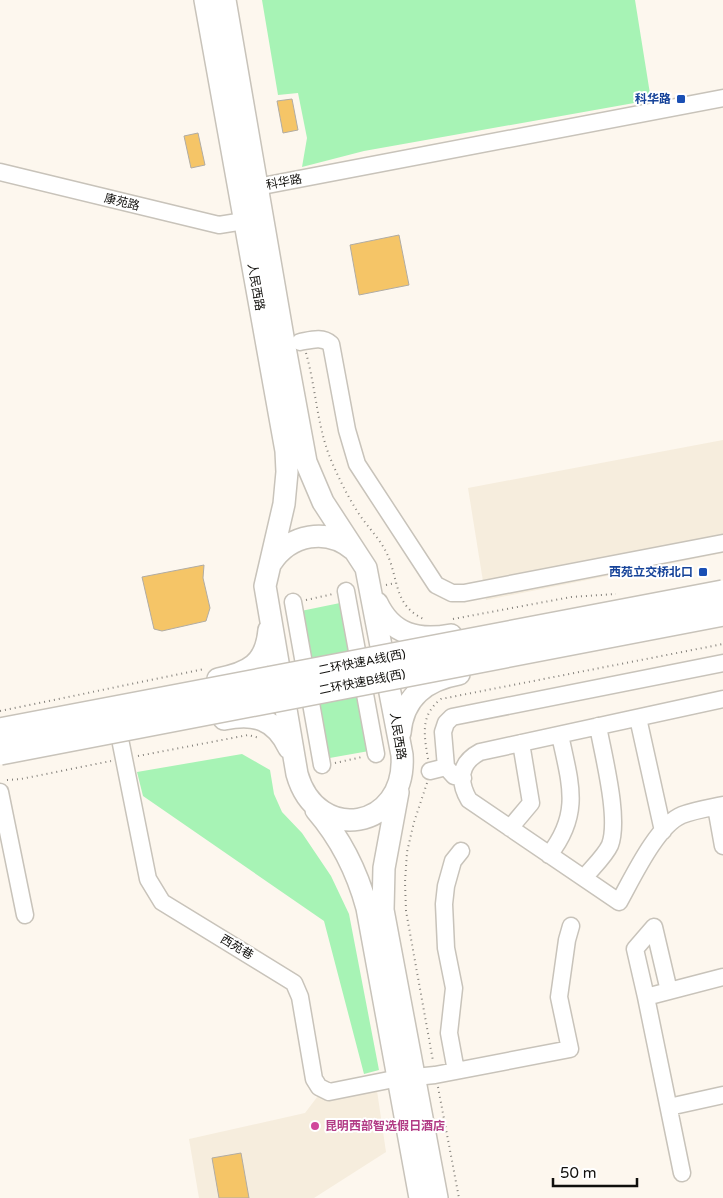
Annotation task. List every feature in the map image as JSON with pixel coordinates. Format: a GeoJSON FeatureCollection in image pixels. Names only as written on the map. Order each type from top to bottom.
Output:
{"type":"FeatureCollection","features":[{"type":"Feature","properties":{"kind":"highway","name":"二环快速A线(西)"},"geometry":{"type":"LineString","coordinates":[[0,731],[723,593]]}},
{"type":"Feature","properties":{"kind":"highway","name":"二环快速B线(西)"},"geometry":{"type":"LineString","coordinates":[[0,752],[723,613]]}},
{"type":"Feature","properties":{"kind":"main road","name":"人民西路"},"geometry":{"type":"LineString","coordinates":[[205,0],[287,462],[282,514],[266,574],[266,600],[297,774],[307,798],[323,813],[343,819],[354,819],[369,816],[383,808],[397,792],[401,782],[402,755],[375,584],[361,557],[324,502],[306,462],[225,0]]}},
{"type":"Feature","properties":{"kind":"main road","name":"人民西路"},"geometry":{"type":"LineString","coordinates":[[266,574],[273,558],[284,547],[308,536],[334,538],[344,542],[361,557]]}},
{"type":"Feature","properties":{"kind":"main road"},"geometry":{"type":"LineString","coordinates":[[375,584],[374,597],[384,617],[398,630],[415,636],[442,636],[723,583]]}},
{"type":"Feature","properties":{"kind":"main road"},"geometry":{"type":"LineString","coordinates":[[0,721],[236,676],[257,663],[266,648],[268,636],[266,600]]}},
{"type":"Feature","properties":{"kind":"main road"},"geometry":{"type":"LineString","coordinates":[[524,621],[512,631],[510,646],[519,658],[532,660]]}},
{"type":"Feature","properties":{"kind":"main road"},"geometry":{"type":"LineString","coordinates":[[402,755],[400,732],[404,712],[410,700],[424,686],[450,676],[723,623]]}},
{"type":"Feature","properties":{"kind":"main road"},"geometry":{"type":"LineString","coordinates":[[180,687],[191,690],[200,702],[198,716],[186,726]]}},
{"type":"Feature","properties":{"kind":"main road"},"geometry":{"type":"LineString","coordinates":[[0,762],[122,749],[186,726],[244,716],[262,718],[272,724],[283,737],[297,774]]}},
{"type":"Feature","properties":{"kind":"main road"},"geometry":{"type":"LineString","coordinates":[[401,782],[386,846],[383,900],[437,1198]]}},
{"type":"Feature","properties":{"kind":"main road"},"geometry":{"type":"LineString","coordinates":[[307,798],[339,841],[361,888],[416,1076],[420,1198]]}},
{"type":"Feature","properties":{"kind":"street","name":"科华路"},"geometry":{"type":"LineString","coordinates":[[257,187],[723,98]]}},
{"type":"Feature","properties":{"kind":"street","name":"康苑路"},"geometry":{"type":"LineString","coordinates":[[0,172],[219,225],[244,222]]}},
{"type":"Feature","properties":{"kind":"street"},"geometry":{"type":"LineString","coordinates":[[300,342],[317,338],[326,339],[331,344],[347,430],[357,464],[436,585],[452,593],[473,591],[723,543]]}},
{"type":"Feature","properties":{"kind":"street"},"geometry":{"type":"LineString","coordinates":[[346,591],[376,754]]}},
{"type":"Feature","properties":{"kind":"street"},"geometry":{"type":"LineString","coordinates":[[293,602],[322,765]]}},
{"type":"Feature","properties":{"kind":"street"},"geometry":{"type":"LineString","coordinates":[[463,778],[454,776],[446,767],[442,732],[452,716],[723,663]]}},
{"type":"Feature","properties":{"kind":"street"},"geometry":{"type":"LineString","coordinates":[[723,699],[480,752],[468,758],[463,768],[464,792],[469,800],[618,902],[663,831],[681,816],[719,806],[723,846]]}},
{"type":"Feature","properties":{"kind":"street"},"geometry":{"type":"LineString","coordinates":[[638,718],[663,831]]}},
{"type":"Feature","properties":{"kind":"street"},"geometry":{"type":"LineString","coordinates":[[584,878],[609,846],[612,837],[611,797],[598,726]]}},
{"type":"Feature","properties":{"kind":"street"},"geometry":{"type":"LineString","coordinates":[[549,855],[567,827],[571,808],[571,793],[560,735]]}},
{"type":"Feature","properties":{"kind":"street"},"geometry":{"type":"LineString","coordinates":[[510,828],[532,803],[520,743]]}},
{"type":"Feature","properties":{"kind":"street","name":"西苑巷"},"geometry":{"type":"LineString","coordinates":[[122,749],[148,879],[162,902],[294,983],[300,996],[314,1079],[319,1087],[329,1092],[416,1076],[456,1071],[570,1049],[559,997],[567,940],[571,926]]}},
{"type":"Feature","properties":{"kind":"street"},"geometry":{"type":"LineString","coordinates":[[430,771],[446,767]]}},
{"type":"Feature","properties":{"kind":"street"},"geometry":{"type":"LineString","coordinates":[[0,792],[25,915]]}},
{"type":"Feature","properties":{"kind":"street"},"geometry":{"type":"LineString","coordinates":[[456,1071],[449,1033],[454,988],[446,948],[444,904],[446,886],[453,861],[461,851]]}},
{"type":"Feature","properties":{"kind":"street"},"geometry":{"type":"LineString","coordinates":[[669,991],[654,927],[635,949],[682,1173]]}},
{"type":"Feature","properties":{"kind":"street"},"geometry":{"type":"LineString","coordinates":[[646,997],[723,977]]}},
{"type":"Feature","properties":{"kind":"street"},"geometry":{"type":"LineString","coordinates":[[669,1107],[723,1095]]}},
{"type":"Feature","properties":{"kind":"path"},"geometry":{"type":"LineString","coordinates":[[300,342],[306,354],[330,458],[344,488],[359,514],[384,548],[408,610],[418,617],[434,620]]}},
{"type":"Feature","properties":{"kind":"path"},"geometry":{"type":"LineString","coordinates":[[375,584],[396,583]]}},
{"type":"Feature","properties":{"kind":"path"},"geometry":{"type":"LineString","coordinates":[[293,602],[346,591]]}},
{"type":"Feature","properties":{"kind":"path"},"geometry":{"type":"LineString","coordinates":[[450,619],[571,597],[617,594]]}},
{"type":"Feature","properties":{"kind":"path"},"geometry":{"type":"LineString","coordinates":[[459,1198],[416,1076],[406,911],[405,882],[408,852],[414,822],[430,771],[425,745],[426,719],[431,707],[441,700],[723,644]]}},
{"type":"Feature","properties":{"kind":"path"},"geometry":{"type":"LineString","coordinates":[[0,711],[205,669]]}},
{"type":"Feature","properties":{"kind":"path"},"geometry":{"type":"LineString","coordinates":[[0,780],[21,779],[122,749],[248,735],[263,739]]}},
{"type":"Feature","properties":{"kind":"path"},"geometry":{"type":"LineString","coordinates":[[322,765],[376,754]]}},
{"type":"Feature","properties":{"kind":"shaded area"},"geometry":{"type":"Polygon","coordinates":[[[723,440],[723,553],[486,600],[468,488],[723,440]]]}},
{"type":"Feature","properties":{"kind":"shaded area","name":"昆明西部智选假日酒店"},"geometry":{"type":"Polygon","coordinates":[[[375,1077],[386,1152],[314,1198],[199,1198],[189,1139],[305,1113],[324,1088],[375,1077]]]}},
{"type":"Feature","properties":{"kind":"green space"},"geometry":{"type":"Polygon","coordinates":[[[262,0],[635,0],[651,100],[364,151],[302,167],[307,138],[298,93],[278,95],[262,0]]]}},
{"type":"Feature","properties":{"kind":"green space"},"geometry":{"type":"Polygon","coordinates":[[[340,603],[369,751],[324,759],[296,612],[340,603]]]}},
{"type":"Feature","properties":{"kind":"green space"},"geometry":{"type":"Polygon","coordinates":[[[242,754],[270,770],[274,794],[282,812],[302,833],[331,876],[349,914],[379,1070],[364,1074],[324,921],[143,796],[137,772],[242,754]]]}},
{"type":"Feature","properties":{"kind":"building"},"geometry":{"type":"Polygon","coordinates":[[[292,99],[298,130],[283,133],[277,101],[292,99]]]}},
{"type":"Feature","properties":{"kind":"building"},"geometry":{"type":"Polygon","coordinates":[[[198,133],[205,165],[191,168],[184,136],[198,133]]]}},
{"type":"Feature","properties":{"kind":"building"},"geometry":{"type":"Polygon","coordinates":[[[399,235],[409,285],[359,295],[350,245],[399,235]]]}},
{"type":"Feature","properties":{"kind":"building"},"geometry":{"type":"Polygon","coordinates":[[[204,565],[203,578],[210,608],[206,621],[162,631],[154,629],[142,577],[204,565]]]}},
{"type":"Feature","properties":{"kind":"building"},"geometry":{"type":"Polygon","coordinates":[[[241,1153],[249,1198],[219,1198],[212,1158],[241,1153]]]}},
{"type":"Feature","properties":{"kind":"place","name":"科华路"},"geometry":{"type":"Point","coordinates":[681,99]}},
{"type":"Feature","properties":{"kind":"place","name":"西苑立交桥北口"},"geometry":{"type":"Point","coordinates":[703,572]}},
{"type":"Feature","properties":{"kind":"place","name":"昆明西部智选假日酒店"},"geometry":{"type":"Point","coordinates":[315,1126]}}]}
